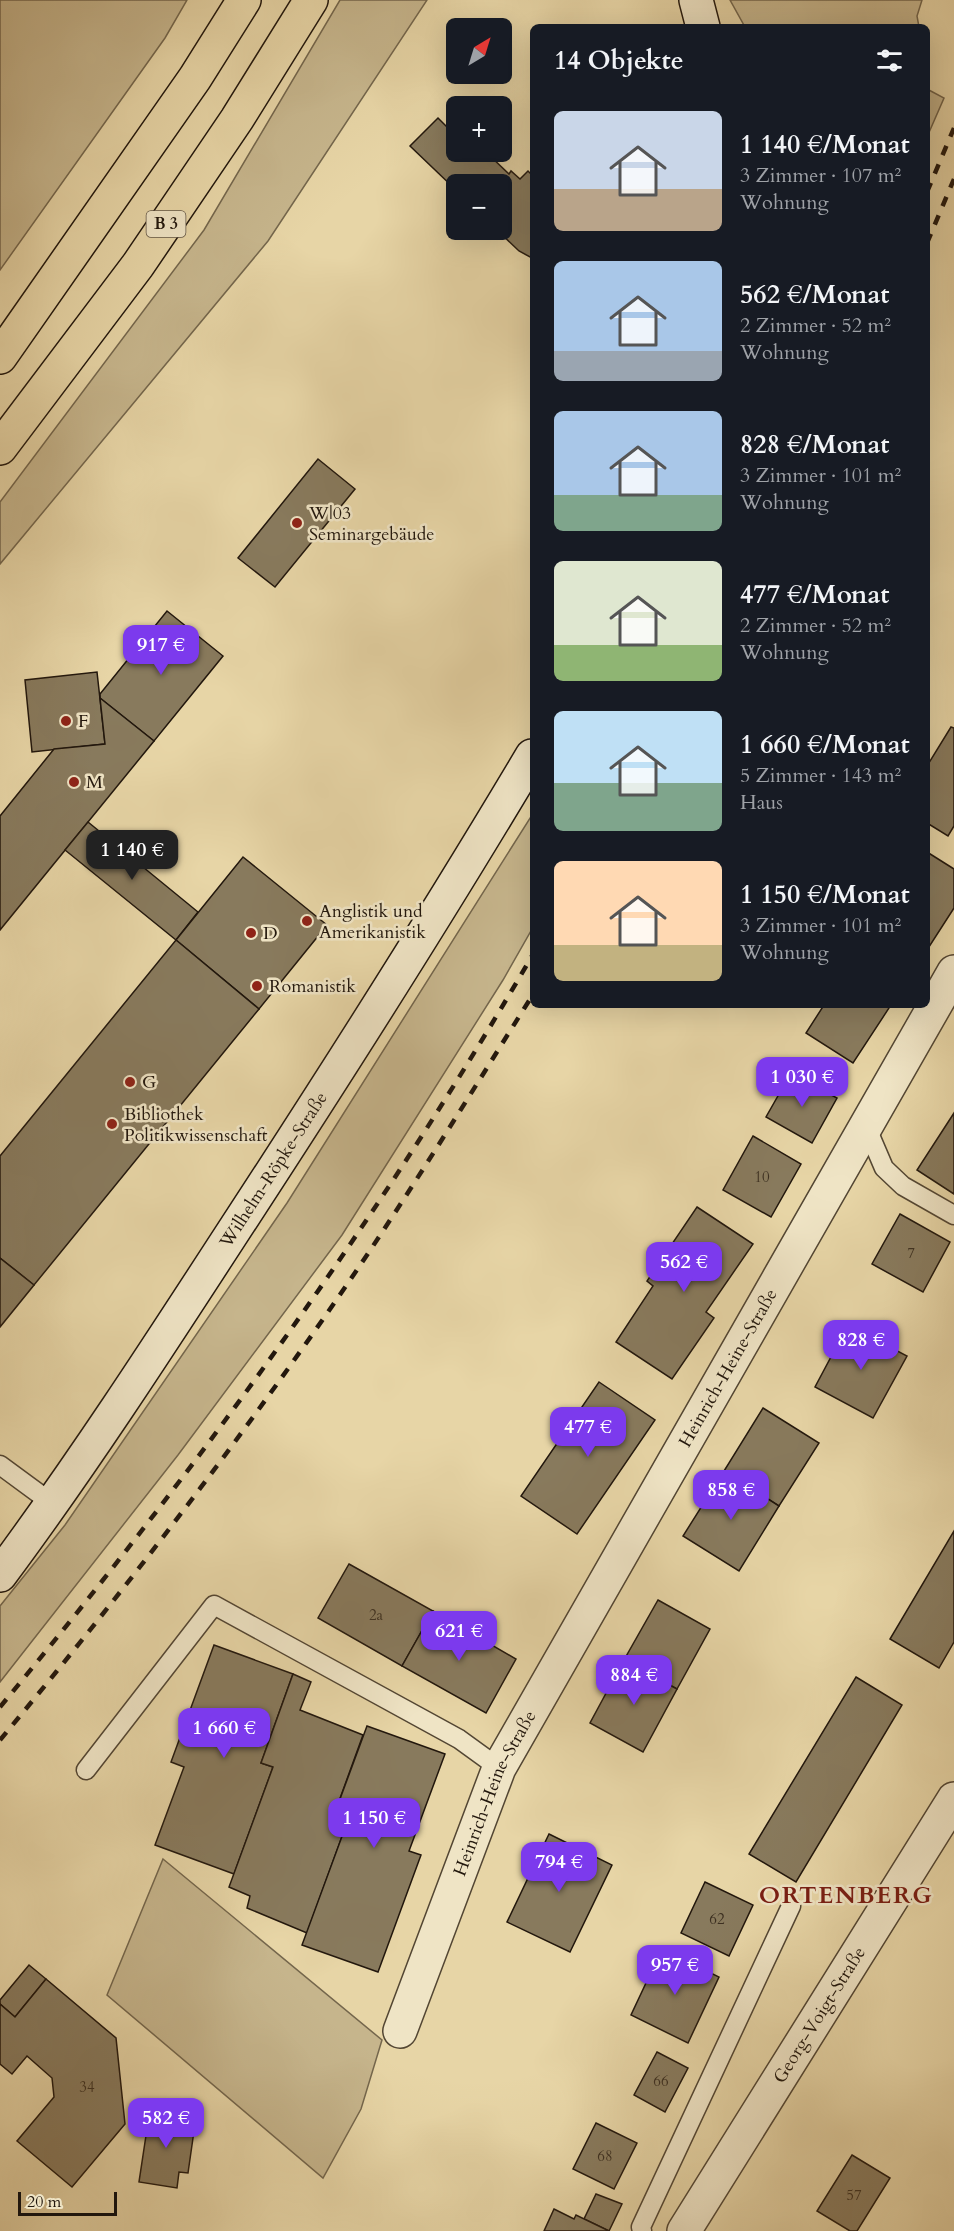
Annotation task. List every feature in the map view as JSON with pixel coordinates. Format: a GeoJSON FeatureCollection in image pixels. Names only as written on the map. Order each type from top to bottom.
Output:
{"type":"FeatureCollection","features":[{"type":"Feature","properties":{"kind":"highway"},"geometry":{"type":"LineString","coordinates":[[0,357],[195,78],[244,0]]}},
{"type":"Feature","properties":{"kind":"highway","name":"B 3"},"geometry":{"type":"LineString","coordinates":[[0,448],[138,265],[237,120],[311,0]]}},
{"type":"Feature","properties":{"kind":"street"},"geometry":{"type":"LineString","coordinates":[[696,0],[702,24]]}},
{"type":"Feature","properties":{"kind":"street","name":"Wilhelm-Röpke-Straße"},"geometry":{"type":"LineString","coordinates":[[0,1575],[53,1504],[249,1208],[440,910],[530,759]]}},
{"type":"Feature","properties":{"kind":"street","name":"Heinrich-Heine-Straße"},"geometry":{"type":"LineString","coordinates":[[400,2031],[499,1768],[954,972]]}},
{"type":"Feature","properties":{"kind":"street","name":"Georg-Voigt-Straße"},"geometry":{"type":"LineString","coordinates":[[684,2231],[954,1799]]}},
{"type":"Feature","properties":{"kind":"lane"},"geometry":{"type":"LineString","coordinates":[[866,1126],[884,1168],[903,1186],[954,1215]]}},
{"type":"Feature","properties":{"kind":"lane"},"geometry":{"type":"LineString","coordinates":[[0,1465],[53,1504]]}},
{"type":"Feature","properties":{"kind":"lane"},"geometry":{"type":"LineString","coordinates":[[86,1770],[214,1605],[459,1739],[499,1768]]}},
{"type":"Feature","properties":{"kind":"lane"},"geometry":{"type":"LineString","coordinates":[[642,2231],[641,2227],[791,1906]]}},
{"type":"Feature","properties":{"kind":"shaded area"},"geometry":{"type":"Polygon","coordinates":[[[0,0],[187,0],[165,38],[0,270],[0,0]]]}},
{"type":"Feature","properties":{"kind":"shaded area"},"geometry":{"type":"Polygon","coordinates":[[[340,0],[427,0],[268,241],[0,564],[0,502],[204,230],[340,0]]]}},
{"type":"Feature","properties":{"kind":"shaded area"},"geometry":{"type":"Polygon","coordinates":[[[730,0],[922,0],[917,16],[918,24],[743,24],[730,0]]]}},
{"type":"Feature","properties":{"kind":"shaded area"},"geometry":{"type":"Polygon","coordinates":[[[930,91],[944,98],[930,130],[930,91]]]}},
{"type":"Feature","properties":{"kind":"shaded area"},"geometry":{"type":"Polygon","coordinates":[[[530,818],[530,933],[503,980],[342,1235],[178,1455],[0,1682],[0,1606],[65,1525],[287,1203],[530,818]]]}},
{"type":"Feature","properties":{"kind":"shaded area"},"geometry":{"type":"Polygon","coordinates":[[[163,1859],[382,2040],[361,2109],[323,2178],[107,1995],[163,1859]]]}},
{"type":"Feature","properties":{"kind":"building"},"geometry":{"type":"Polygon","coordinates":[[[438,118],[446,126],[446,162],[496,162],[509,174],[446,174],[446,180],[410,146],[438,118]]]}},
{"type":"Feature","properties":{"kind":"building"},"geometry":{"type":"Polygon","coordinates":[[[511,171],[520,179],[528,171],[530,173],[530,257],[519,251],[507,240],[512,240],[512,174],[509,174],[511,171]]]}},
{"type":"Feature","properties":{"kind":"building","name":"W|03 Seminargebäude"},"geometry":{"type":"Polygon","coordinates":[[[318,459],[355,489],[275,587],[238,558],[318,459]]]}},
{"type":"Feature","properties":{"kind":"building"},"geometry":{"type":"Polygon","coordinates":[[[167,611],[223,656],[154,741],[100,698],[100,694],[167,611]]]}},
{"type":"Feature","properties":{"kind":"building","name":"F"},"geometry":{"type":"Polygon","coordinates":[[[97,672],[105,744],[32,752],[25,680],[97,672]]]}},
{"type":"Feature","properties":{"kind":"building","name":"M"},"geometry":{"type":"Polygon","coordinates":[[[100,698],[154,741],[0,930],[0,816],[54,749],[105,744],[100,698]]]}},
{"type":"Feature","properties":{"kind":"building"},"geometry":{"type":"Polygon","coordinates":[[[951,727],[954,728],[954,826],[948,836],[930,825],[930,761],[951,727]]]}},
{"type":"Feature","properties":{"kind":"building"},"geometry":{"type":"Polygon","coordinates":[[[88,822],[198,912],[176,940],[65,850],[88,822]]]}},
{"type":"Feature","properties":{"kind":"building"},"geometry":{"type":"Polygon","coordinates":[[[930,854],[954,869],[954,908],[930,945],[930,854]]]}},
{"type":"Feature","properties":{"kind":"building","name":"D"},"geometry":{"type":"Polygon","coordinates":[[[243,857],[327,925],[259,1009],[176,940],[243,857]]]}},
{"type":"Feature","properties":{"kind":"building","name":"G"},"geometry":{"type":"Polygon","coordinates":[[[176,940],[259,1009],[34,1285],[0,1258],[0,1156],[176,940]]]}},
{"type":"Feature","properties":{"kind":"building"},"geometry":{"type":"Polygon","coordinates":[[[822,1008],[889,1008],[853,1063],[806,1033],[822,1008]]]}},
{"type":"Feature","properties":{"kind":"building"},"geometry":{"type":"Polygon","coordinates":[[[791,1073],[837,1098],[812,1143],[766,1117],[791,1073]]]}},
{"type":"Feature","properties":{"kind":"building"},"geometry":{"type":"Polygon","coordinates":[[[954,1113],[954,1194],[917,1170],[954,1113]]]}},
{"type":"Feature","properties":{"kind":"building"},"geometry":{"type":"Polygon","coordinates":[[[753,1136],[801,1164],[771,1217],[723,1190],[753,1136]]]}},
{"type":"Feature","properties":{"kind":"building"},"geometry":{"type":"Polygon","coordinates":[[[697,1207],[753,1244],[706,1312],[714,1318],[672,1379],[616,1342],[653,1286],[647,1281],[697,1207]]]}},
{"type":"Feature","properties":{"kind":"building"},"geometry":{"type":"Polygon","coordinates":[[[900,1214],[950,1242],[923,1292],[872,1264],[900,1214]]]}},
{"type":"Feature","properties":{"kind":"building"},"geometry":{"type":"Polygon","coordinates":[[[0,1258],[34,1285],[0,1327],[0,1258]]]}},
{"type":"Feature","properties":{"kind":"building"},"geometry":{"type":"Polygon","coordinates":[[[848,1325],[907,1356],[873,1418],[815,1387],[848,1325]]]}},
{"type":"Feature","properties":{"kind":"building"},"geometry":{"type":"Polygon","coordinates":[[[599,1382],[655,1420],[577,1534],[521,1496],[599,1382]]]}},
{"type":"Feature","properties":{"kind":"building"},"geometry":{"type":"Polygon","coordinates":[[[763,1408],[819,1443],[779,1506],[724,1471],[763,1408]]]}},
{"type":"Feature","properties":{"kind":"building"},"geometry":{"type":"Polygon","coordinates":[[[724,1471],[779,1506],[739,1571],[683,1536],[724,1471]]]}},
{"type":"Feature","properties":{"kind":"building"},"geometry":{"type":"Polygon","coordinates":[[[954,1531],[954,1642],[939,1668],[890,1639],[954,1531]]]}},
{"type":"Feature","properties":{"kind":"building"},"geometry":{"type":"Polygon","coordinates":[[[349,1564],[433,1611],[402,1666],[318,1618],[349,1564]]]}},
{"type":"Feature","properties":{"kind":"building"},"geometry":{"type":"Polygon","coordinates":[[[658,1600],[710,1629],[677,1689],[624,1660],[658,1600]]]}},
{"type":"Feature","properties":{"kind":"building"},"geometry":{"type":"Polygon","coordinates":[[[433,1611],[516,1659],[486,1713],[402,1666],[433,1611]]]}},
{"type":"Feature","properties":{"kind":"building"},"geometry":{"type":"Polygon","coordinates":[[[214,1645],[293,1674],[261,1763],[273,1767],[234,1874],[155,1845],[184,1767],[171,1762],[214,1645]]]}},
{"type":"Feature","properties":{"kind":"building"},"geometry":{"type":"Polygon","coordinates":[[[624,1660],[677,1689],[643,1752],[590,1723],[624,1660]]]}},
{"type":"Feature","properties":{"kind":"building"},"geometry":{"type":"Polygon","coordinates":[[[293,1674],[311,1682],[300,1710],[363,1735],[330,1826],[344,1831],[307,1933],[247,1908],[250,1896],[229,1887],[273,1767],[261,1763],[293,1674]]]}},
{"type":"Feature","properties":{"kind":"building"},"geometry":{"type":"Polygon","coordinates":[[[856,1677],[902,1705],[796,1882],[749,1854],[856,1677]]]}},
{"type":"Feature","properties":{"kind":"building"},"geometry":{"type":"Polygon","coordinates":[[[367,1726],[445,1754],[409,1851],[421,1855],[378,1972],[302,1945],[344,1831],[330,1826],[367,1726]]]}},
{"type":"Feature","properties":{"kind":"building"},"geometry":{"type":"Polygon","coordinates":[[[549,1834],[612,1865],[570,1952],[507,1922],[549,1834]]]}},
{"type":"Feature","properties":{"kind":"building"},"geometry":{"type":"Polygon","coordinates":[[[705,1882],[753,1905],[729,1956],[681,1933],[705,1882]]]}},
{"type":"Feature","properties":{"kind":"building"},"geometry":{"type":"Polygon","coordinates":[[[662,1949],[719,1977],[688,2043],[631,2015],[662,1949]]]}},
{"type":"Feature","properties":{"kind":"building"},"geometry":{"type":"Polygon","coordinates":[[[29,1965],[46,1979],[15,2017],[0,2004],[0,2000],[29,1965]]]}},
{"type":"Feature","properties":{"kind":"building"},"geometry":{"type":"Polygon","coordinates":[[[46,1979],[116,2038],[125,2124],[72,2187],[17,2141],[54,2097],[52,2078],[27,2056],[12,2074],[0,2064],[0,2004],[15,2017],[46,1979]]]}},
{"type":"Feature","properties":{"kind":"building"},"geometry":{"type":"Polygon","coordinates":[[[657,2052],[688,2068],[665,2112],[634,2095],[657,2052]]]}},
{"type":"Feature","properties":{"kind":"building"},"geometry":{"type":"Polygon","coordinates":[[[150,2109],[188,2115],[186,2130],[194,2131],[188,2173],[179,2172],[177,2188],[139,2182],[150,2109]]]}},
{"type":"Feature","properties":{"kind":"building"},"geometry":{"type":"Polygon","coordinates":[[[596,2123],[637,2143],[614,2189],[573,2169],[596,2123]]]}},
{"type":"Feature","properties":{"kind":"building"},"geometry":{"type":"Polygon","coordinates":[[[852,2155],[890,2178],[857,2231],[850,2231],[817,2211],[852,2155]]]}},
{"type":"Feature","properties":{"kind":"building"},"geometry":{"type":"Polygon","coordinates":[[[596,2194],[622,2204],[609,2231],[584,2219],[596,2194]]]}},
{"type":"Feature","properties":{"kind":"building"},"geometry":{"type":"Polygon","coordinates":[[[554,2209],[574,2219],[576,2215],[609,2231],[544,2231],[554,2209]]]}},
{"type":"Feature","properties":{"kind":"railway"},"geometry":{"type":"LineString","coordinates":[[930,185],[954,128]]}},
{"type":"Feature","properties":{"kind":"railway"},"geometry":{"type":"LineString","coordinates":[[930,236],[954,179]]}},
{"type":"Feature","properties":{"kind":"railway"},"geometry":{"type":"LineString","coordinates":[[0,1707],[144,1527],[282,1342],[348,1248],[411,1152],[530,959]]}},
{"type":"Feature","properties":{"kind":"railway"},"geometry":{"type":"LineString","coordinates":[[0,1740],[90,1630],[264,1403],[394,1214],[530,999]]}},
{"type":"Feature","properties":{"kind":"place","name":"W|03 Seminargebäude"},"geometry":{"type":"Point","coordinates":[297,523]}},
{"type":"Feature","properties":{"kind":"place","name":"F"},"geometry":{"type":"Point","coordinates":[66,721]}},
{"type":"Feature","properties":{"kind":"place","name":"M"},"geometry":{"type":"Point","coordinates":[74,782]}},
{"type":"Feature","properties":{"kind":"place","name":"Anglistik und Amerikanistik"},"geometry":{"type":"Point","coordinates":[307,921]}},
{"type":"Feature","properties":{"kind":"place","name":"D"},"geometry":{"type":"Point","coordinates":[251,933]}},
{"type":"Feature","properties":{"kind":"place","name":"Romanistik"},"geometry":{"type":"Point","coordinates":[257,986]}},
{"type":"Feature","properties":{"kind":"place","name":"G"},"geometry":{"type":"Point","coordinates":[130,1082]}},
{"type":"Feature","properties":{"kind":"place","name":"Bibliothek Politikwissenschaft"},"geometry":{"type":"Point","coordinates":[112,1124]}},
{"type":"Feature","properties":{"kind":"district","name":"ORTENBERG"},"geometry":{"type":"Point","coordinates":[846,1895]}}]}
